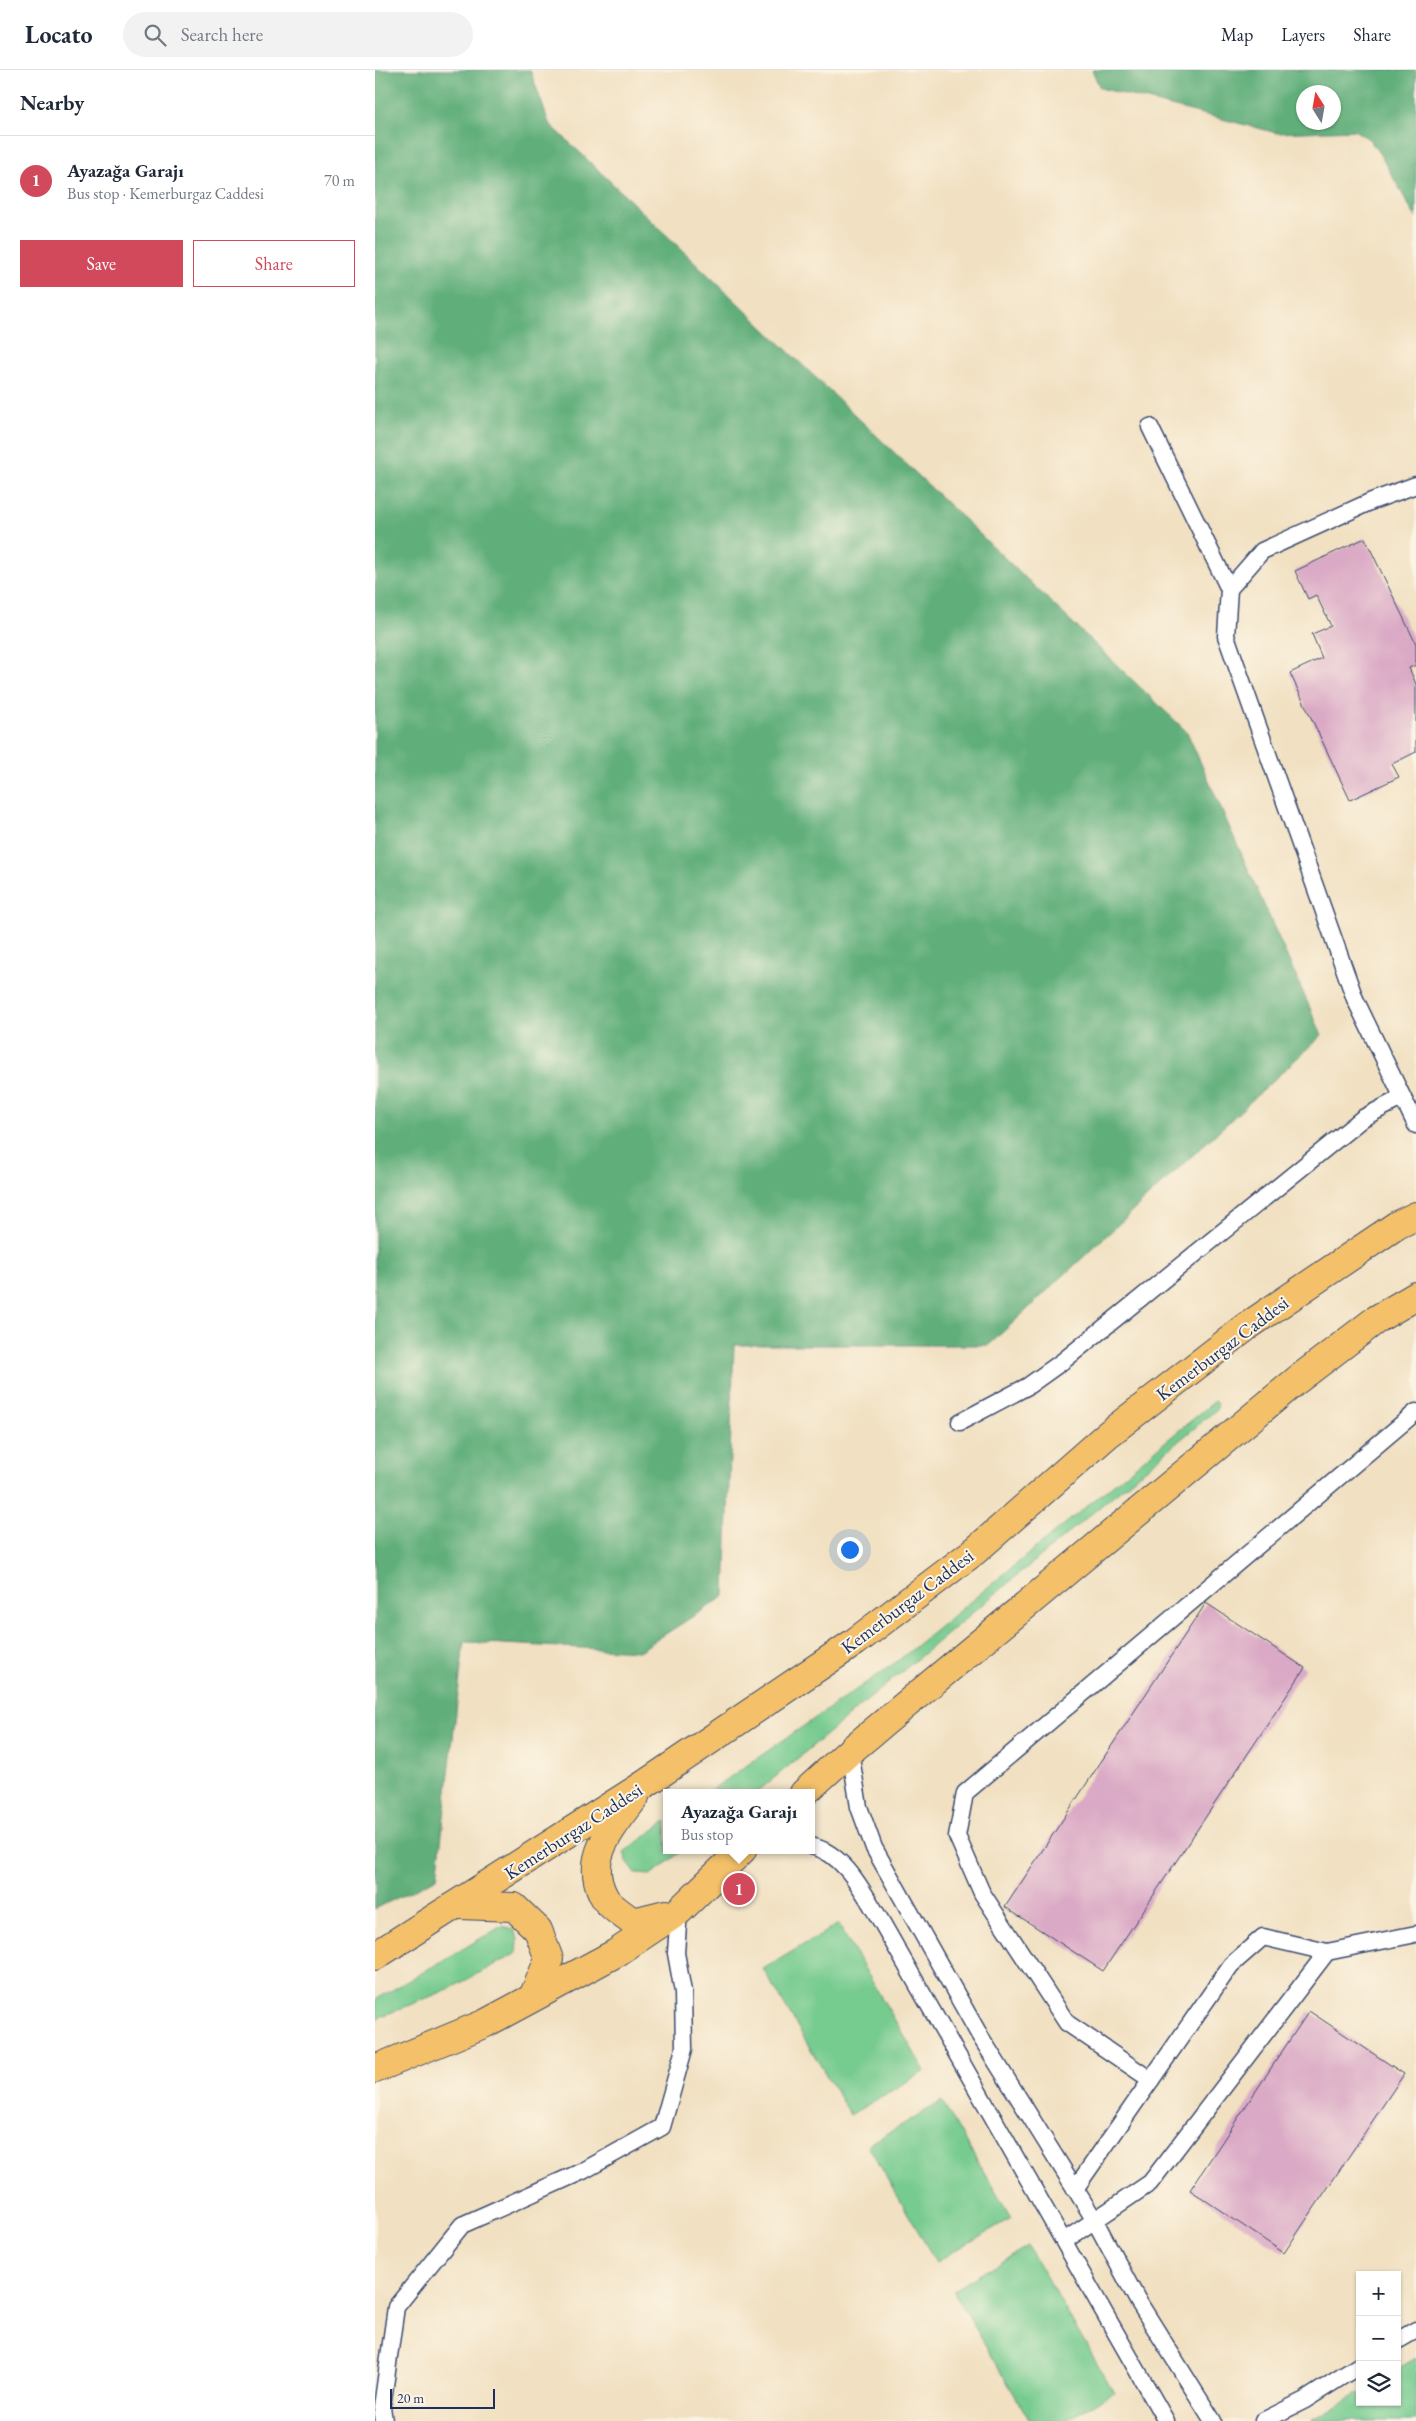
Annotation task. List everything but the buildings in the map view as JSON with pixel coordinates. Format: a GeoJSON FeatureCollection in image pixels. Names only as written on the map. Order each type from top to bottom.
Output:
{"type":"FeatureCollection","features":[{"type":"Feature","properties":{"kind":"main road","name":"Kemerburgaz Caddesi"},"geometry":{"type":"LineString","coordinates":[[375,1956],[459,1905],[642,1786],[855,1642],[976,1550],[1107,1435],[1249,1325],[1397,1225],[1416,1216]]}},
{"type":"Feature","properties":{"kind":"main road"},"geometry":{"type":"LineString","coordinates":[[808,1789],[850,1751],[1297,1380],[1377,1319],[1416,1296]]}},
{"type":"Feature","properties":{"kind":"main road"},"geometry":{"type":"LineString","coordinates":[[642,1786],[599,1850],[595,1871],[607,1900],[633,1922],[679,1911]]}},
{"type":"Feature","properties":{"kind":"main road"},"geometry":{"type":"LineString","coordinates":[[375,2069],[486,2023],[616,1953],[679,1911],[738,1854]]}},
{"type":"Feature","properties":{"kind":"main road"},"geometry":{"type":"LineString","coordinates":[[459,1905],[514,1907],[538,1930],[549,1958],[533,1997]]}},
{"type":"Feature","properties":{"kind":"lane"},"geometry":{"type":"LineString","coordinates":[[1150,426],[1229,589],[1226,636],[1243,689],[1355,999],[1401,1098],[1416,1125]]}},
{"type":"Feature","properties":{"kind":"lane"},"geometry":{"type":"LineString","coordinates":[[1229,589],[1262,551],[1372,501],[1416,485]]}},
{"type":"Feature","properties":{"kind":"lane"},"geometry":{"type":"LineString","coordinates":[[960,1422],[1028,1386],[1056,1366],[1363,1118],[1401,1098]]}},
{"type":"Feature","properties":{"kind":"lane"},"geometry":{"type":"LineString","coordinates":[[1151,2080],[1067,2024],[982,1893],[957,1836],[965,1793],[1416,1412]]}},
{"type":"Feature","properties":{"kind":"lane"},"geometry":{"type":"LineString","coordinates":[[850,1751],[859,1807],[874,1848],[981,2036],[1094,2219],[1138,2301],[1213,2421]]}},
{"type":"Feature","properties":{"kind":"lane"},"geometry":{"type":"LineString","coordinates":[[815,1847],[825,1849],[851,1873],[881,1921],[1166,2421]]}},
{"type":"Feature","properties":{"kind":"lane"},"geometry":{"type":"LineString","coordinates":[[384,2421],[382,2407],[396,2307],[462,2225],[583,2171],[662,2127],[684,2049],[683,1992],[676,1953],[679,1911]]}},
{"type":"Feature","properties":{"kind":"lane"},"geometry":{"type":"LineString","coordinates":[[1075,2189],[1231,1966],[1263,1937],[1327,1952],[1416,1934]]}},
{"type":"Feature","properties":{"kind":"lane"},"geometry":{"type":"LineString","coordinates":[[1064,2241],[1150,2183],[1327,1952]]}},
{"type":"Feature","properties":{"kind":"lane"},"geometry":{"type":"LineString","coordinates":[[1401,2339],[1416,2330]]}},
{"type":"Feature","properties":{"kind":"lane"},"geometry":{"type":"LineString","coordinates":[[1263,2421],[1305,2400],[1356,2368]]}},
{"type":"Feature","properties":{"kind":"green space"},"geometry":{"type":"Polygon","coordinates":[[[375,70],[530,70],[549,123],[1187,732],[1322,1035],[989,1345],[734,1345],[725,1596],[639,1651],[464,1642],[437,1878],[375,1909],[375,70]]]}},
{"type":"Feature","properties":{"kind":"green space"},"geometry":{"type":"Polygon","coordinates":[[[1092,70],[1416,70],[1416,218],[1381,156],[1369,139],[1354,130],[1277,133],[1100,88],[1092,70]]]}},
{"type":"Feature","properties":{"kind":"green space"},"geometry":{"type":"Polygon","coordinates":[[[1215,1401],[1218,1403],[1216,1410],[761,1789],[713,1789],[899,1660],[1215,1401]]]}},
{"type":"Feature","properties":{"kind":"green space"},"geometry":{"type":"Polygon","coordinates":[[[663,1823],[663,1854],[678,1854],[651,1875],[636,1874],[627,1862],[624,1852],[663,1823]]]}},
{"type":"Feature","properties":{"kind":"green space"},"geometry":{"type":"Polygon","coordinates":[[[838,1924],[925,2071],[850,2115],[763,1969],[838,1924]]]}},
{"type":"Feature","properties":{"kind":"green space"},"geometry":{"type":"Polygon","coordinates":[[[502,1926],[513,1929],[518,1939],[517,1953],[449,1989],[375,2019],[375,2000],[502,1926]]]}},
{"type":"Feature","properties":{"kind":"green space"},"geometry":{"type":"Polygon","coordinates":[[[942,2101],[1011,2218],[936,2262],[868,2145],[942,2101]]]}},
{"type":"Feature","properties":{"kind":"green space"},"geometry":{"type":"Polygon","coordinates":[[[1028,2246],[1114,2392],[1065,2421],[1030,2421],[953,2290],[1028,2246]]]}},
{"type":"Feature","properties":{"kind":"green space"},"geometry":{"type":"Polygon","coordinates":[[[1416,2358],[1416,2421],[1312,2421],[1356,2395],[1356,2406],[1401,2406],[1401,2367],[1416,2358]]]}},
{"type":"Feature","properties":{"kind":"place","name":"Ayazağa Garajı"},"geometry":{"type":"Point","coordinates":[739,1889]}}]}
